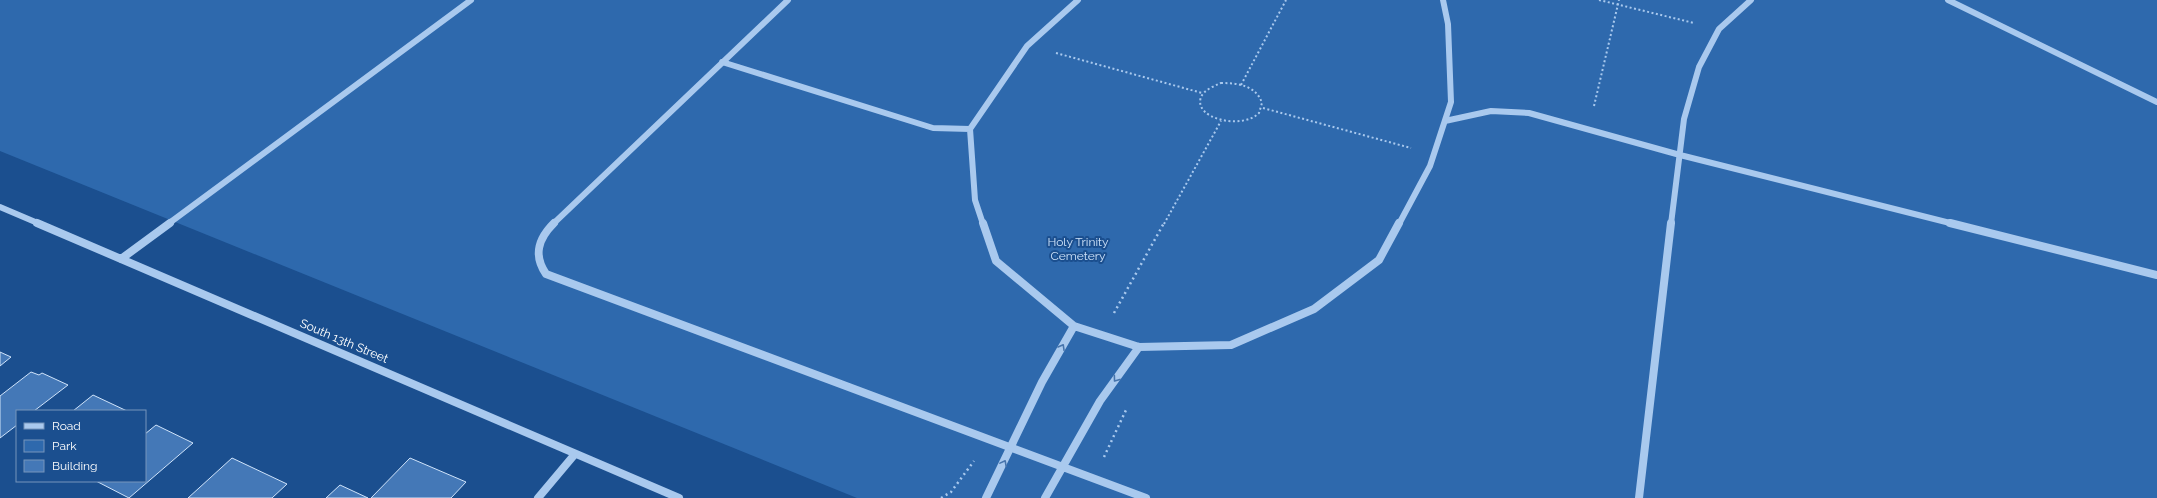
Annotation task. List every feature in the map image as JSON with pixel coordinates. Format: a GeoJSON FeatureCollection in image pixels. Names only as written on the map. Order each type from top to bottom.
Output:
{"type":"FeatureCollection","features":[{"type":"Feature","properties":{"kind":"street"},"geometry":{"type":"LineString","coordinates":[[121,259],[471,0]]}},
{"type":"Feature","properties":{"kind":"street"},"geometry":{"type":"LineString","coordinates":[[788,0],[548,229],[538,247],[537,262],[546,274],[1146,498]]}},
{"type":"Feature","properties":{"kind":"street"},"geometry":{"type":"LineString","coordinates":[[1078,0],[1028,46],[970,129],[975,200],[996,261],[1074,326],[1139,348],[1231,345],[1314,309],[1378,260],[1430,166],[1451,102],[1448,24],[1443,0]]}},
{"type":"Feature","properties":{"kind":"street"},"geometry":{"type":"LineString","coordinates":[[1639,498],[1651,382],[1684,119],[1699,67],[1719,29],[1751,0]]}},
{"type":"Feature","properties":{"kind":"street"},"geometry":{"type":"LineString","coordinates":[[1948,0],[2157,102]]}},
{"type":"Feature","properties":{"kind":"street"},"geometry":{"type":"LineString","coordinates":[[722,62],[933,128],[970,129]]}},
{"type":"Feature","properties":{"kind":"street"},"geometry":{"type":"LineString","coordinates":[[1445,121],[1490,111],[1529,113],[1680,155],[2157,275]]}},
{"type":"Feature","properties":{"kind":"street","name":"South 13th Street"},"geometry":{"type":"LineString","coordinates":[[0,207],[678,498]]}},
{"type":"Feature","properties":{"kind":"street"},"geometry":{"type":"LineString","coordinates":[[986,498],[1012,447],[1042,382],[1074,326]]}},
{"type":"Feature","properties":{"kind":"street"},"geometry":{"type":"LineString","coordinates":[[1045,498],[1100,401],[1139,348]]}},
{"type":"Feature","properties":{"kind":"street"},"geometry":{"type":"LineString","coordinates":[[538,498],[575,454]]}},
{"type":"Feature","properties":{"kind":"path"},"geometry":{"type":"LineString","coordinates":[[1241,85],[1286,0]]}},
{"type":"Feature","properties":{"kind":"path"},"geometry":{"type":"LineString","coordinates":[[1599,0],[1719,29]]}},
{"type":"Feature","properties":{"kind":"path"},"geometry":{"type":"LineString","coordinates":[[1589,130],[1619,0]]}},
{"type":"Feature","properties":{"kind":"path"},"geometry":{"type":"LineString","coordinates":[[1028,46],[1202,93]]}},
{"type":"Feature","properties":{"kind":"path"},"geometry":{"type":"LineString","coordinates":[[1221,83],[1241,85],[1257,92],[1263,100],[1263,108],[1256,117],[1243,123],[1221,121],[1209,116],[1202,109],[1200,101],[1202,93],[1210,87],[1221,83]]}},
{"type":"Feature","properties":{"kind":"path"},"geometry":{"type":"LineString","coordinates":[[1263,108],[1434,154]]}},
{"type":"Feature","properties":{"kind":"path"},"geometry":{"type":"LineString","coordinates":[[1101,336],[1221,121]]}},
{"type":"Feature","properties":{"kind":"path"},"geometry":{"type":"LineString","coordinates":[[1091,477],[1102,460],[1128,408]]}},
{"type":"Feature","properties":{"kind":"green space","name":"Holy Trinity Cemetery"},"geometry":{"type":"Polygon","coordinates":[[[0,0],[2157,0],[2157,498],[857,498],[0,151],[0,0]]]}},
{"type":"Feature","properties":{"kind":"building"},"geometry":{"type":"Polygon","coordinates":[[[0,352],[11,357],[0,366],[0,352]]]}},
{"type":"Feature","properties":{"kind":"building"},"geometry":{"type":"Polygon","coordinates":[[[31,372],[39,375],[42,373],[68,385],[35,410],[16,410],[16,426],[0,438],[0,396],[31,372]]]}},
{"type":"Feature","properties":{"kind":"building"},"geometry":{"type":"Polygon","coordinates":[[[93,395],[125,410],[74,410],[93,395]]]}},
{"type":"Feature","properties":{"kind":"building"},"geometry":{"type":"Polygon","coordinates":[[[156,425],[193,443],[129,498],[98,482],[146,482],[146,433],[156,425]]]}},
{"type":"Feature","properties":{"kind":"building"},"geometry":{"type":"Polygon","coordinates":[[[232,458],[287,484],[272,498],[188,498],[232,458]]]}},
{"type":"Feature","properties":{"kind":"building"},"geometry":{"type":"Polygon","coordinates":[[[410,458],[466,482],[451,498],[371,498],[410,458]]]}},
{"type":"Feature","properties":{"kind":"building"},"geometry":{"type":"Polygon","coordinates":[[[340,485],[368,498],[326,498],[340,485]]]}}]}
